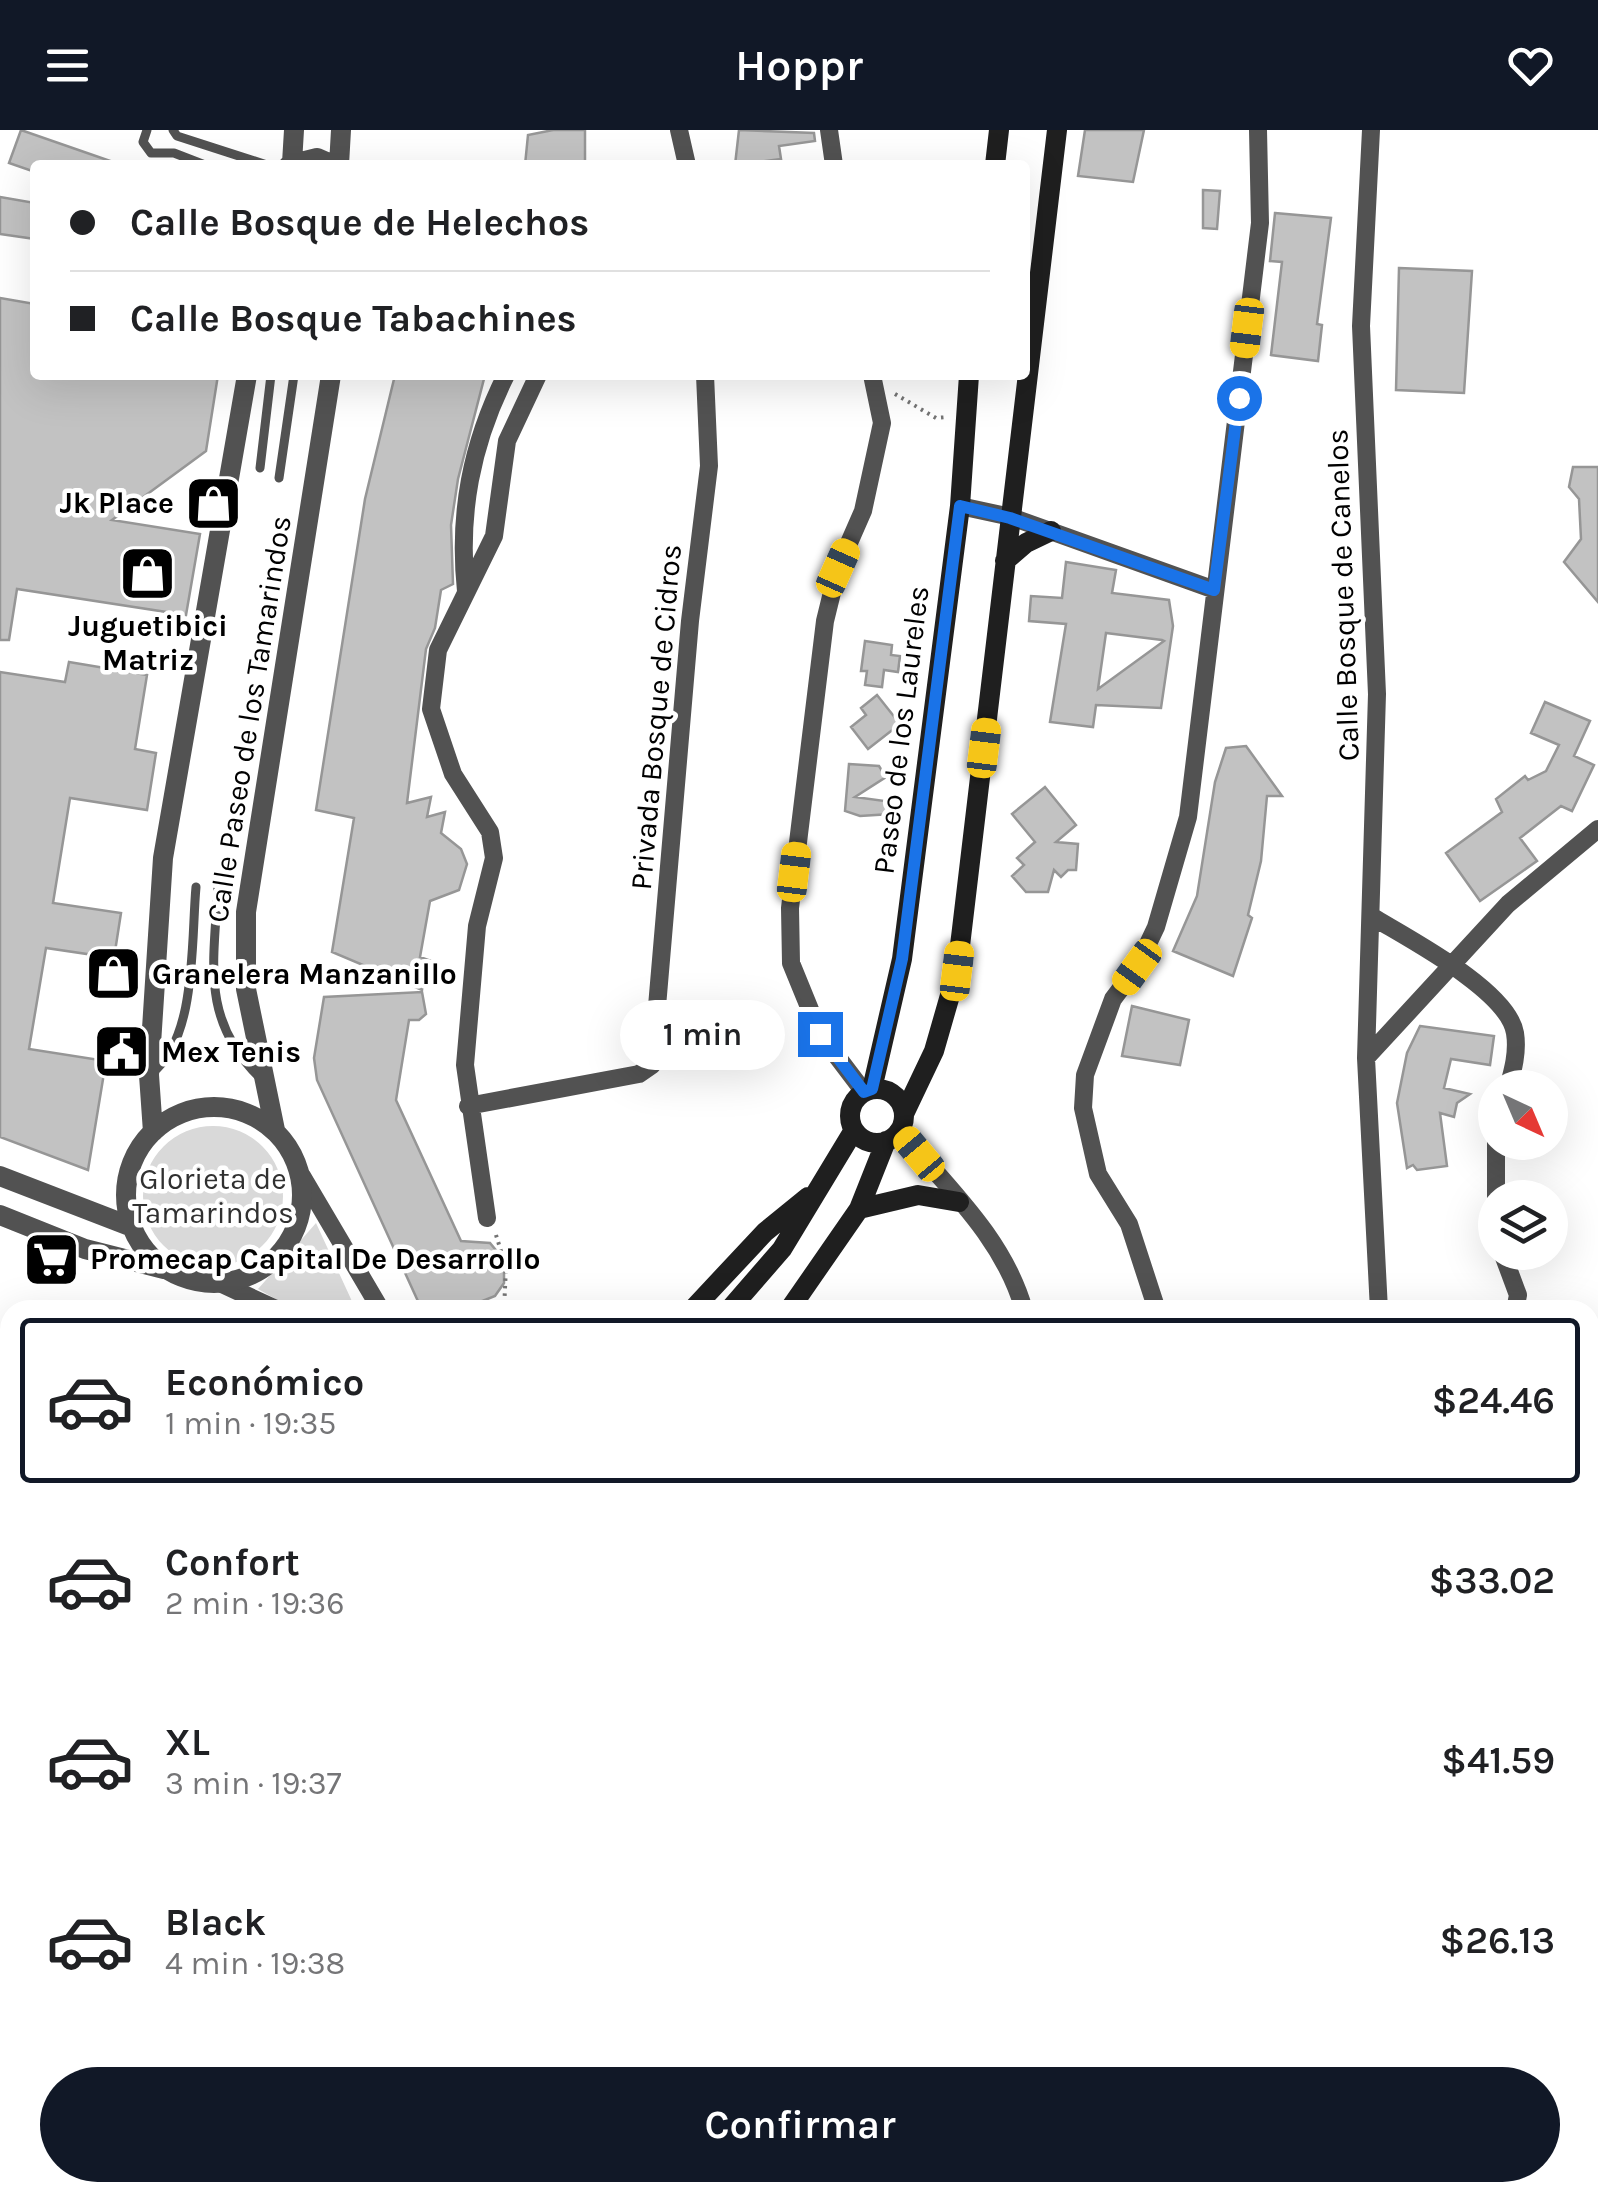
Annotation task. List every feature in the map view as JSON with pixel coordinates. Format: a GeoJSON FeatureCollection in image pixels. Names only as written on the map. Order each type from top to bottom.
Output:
{"type":"FeatureCollection","features":[{"type":"Feature","properties":{"kind":"main road"},"geometry":{"type":"LineString","coordinates":[[995,160],[999,130]]}},
{"type":"Feature","properties":{"kind":"main road"},"geometry":{"type":"LineString","coordinates":[[1030,353],[1057,130]]}},
{"type":"Feature","properties":{"kind":"main road","name":"Paseo de los Laureles"},"geometry":{"type":"LineString","coordinates":[[868,1090],[902,959],[960,506],[968,380]]}},
{"type":"Feature","properties":{"kind":"main road"},"geometry":{"type":"LineString","coordinates":[[795,1300],[860,1210],[934,1051],[957,971],[1027,380]]}},
{"type":"Feature","properties":{"kind":"main road"},"geometry":{"type":"LineString","coordinates":[[1006,561],[1026,543],[1050,532]]}},
{"type":"Feature","properties":{"kind":"main road"},"geometry":{"type":"LineString","coordinates":[[738,1300],[782,1249],[825,1183],[854,1130],[851,1109],[868,1090],[890,1092],[896,1128]]}},
{"type":"Feature","properties":{"kind":"main road"},"geometry":{"type":"LineString","coordinates":[[854,1130],[872,1142],[896,1128]]}},
{"type":"Feature","properties":{"kind":"main road"},"geometry":{"type":"LineString","coordinates":[[701,1300],[766,1232],[825,1183]]}},
{"type":"Feature","properties":{"kind":"main road"},"geometry":{"type":"LineString","coordinates":[[860,1210],[918,1195],[959,1202]]}},
{"type":"Feature","properties":{"kind":"street"},"geometry":{"type":"LineString","coordinates":[[290,160],[294,130]]}},
{"type":"Feature","properties":{"kind":"street"},"geometry":{"type":"LineString","coordinates":[[337,160],[341,130]]}},
{"type":"Feature","properties":{"kind":"street"},"geometry":{"type":"LineString","coordinates":[[679,130],[686,160]]}},
{"type":"Feature","properties":{"kind":"street"},"geometry":{"type":"LineString","coordinates":[[829,130],[833,160]]}},
{"type":"Feature","properties":{"kind":"street"},"geometry":{"type":"LineString","coordinates":[[1154,1300],[1129,1224],[1098,1174],[1083,1108],[1085,1074],[1113,1000],[1137,967],[1156,926],[1188,817],[1260,224],[1258,130]]}},
{"type":"Feature","properties":{"kind":"street","name":"Calle Bosque de Canelos"},"geometry":{"type":"LineString","coordinates":[[1371,130],[1362,326],[1377,694],[1366,1058],[1378,1300]]}},
{"type":"Feature","properties":{"kind":"street","name":"Calle Paseo de los Tamarindos"},"geometry":{"type":"LineString","coordinates":[[153,1132],[150,1075],[163,858],[246,380]]}},
{"type":"Feature","properties":{"kind":"street","name":"Calle Paseo de los Tamarindos"},"geometry":{"type":"LineString","coordinates":[[276,1130],[246,989],[246,912],[330,380]]}},
{"type":"Feature","properties":{"kind":"street"},"geometry":{"type":"LineString","coordinates":[[466,593],[460,538],[467,490],[478,435],[504,380]]}},
{"type":"Feature","properties":{"kind":"street"},"geometry":{"type":"LineString","coordinates":[[487,1218],[465,1065],[476,926],[494,858],[490,832],[453,774],[431,709],[438,650],[494,536],[506,441],[536,380]]}},
{"type":"Feature","properties":{"kind":"street","name":"Privada Bosque de Cidros"},"geometry":{"type":"LineString","coordinates":[[468,1106],[640,1074],[652,1065],[690,620],[710,466],[706,380]]}},
{"type":"Feature","properties":{"kind":"street"},"geometry":{"type":"LineString","coordinates":[[868,1090],[820,1034],[791,962],[790,908],[824,620],[838,568],[864,511],[882,423],[873,380]]}},
{"type":"Feature","properties":{"kind":"street"},"geometry":{"type":"LineString","coordinates":[[960,506],[1010,518],[1214,590]]}},
{"type":"Feature","properties":{"kind":"street"},"geometry":{"type":"LineString","coordinates":[[1366,1058],[1508,904],[1598,829]]}},
{"type":"Feature","properties":{"kind":"street"},"geometry":{"type":"LineString","coordinates":[[1371,916],[1451,964],[1495,1002],[1515,1029],[1513,1070]]}},
{"type":"Feature","properties":{"kind":"street"},"geometry":{"type":"LineString","coordinates":[[166,1269],[145,1250],[132,1227],[126,1202],[128,1176],[138,1152],[153,1132],[175,1116],[200,1108],[228,1107],[253,1115],[276,1130],[292,1151],[302,1176],[376,1300]]}},
{"type":"Feature","properties":{"kind":"street"},"geometry":{"type":"LineString","coordinates":[[896,1128],[994,1241],[1016,1280],[1021,1300]]}},
{"type":"Feature","properties":{"kind":"street"},"geometry":{"type":"LineString","coordinates":[[0,1176],[132,1227]]}},
{"type":"Feature","properties":{"kind":"street"},"geometry":{"type":"LineString","coordinates":[[220,1284],[256,1273],[285,1248],[301,1214],[302,1176]]}},
{"type":"Feature","properties":{"kind":"street"},"geometry":{"type":"LineString","coordinates":[[0,1216],[85,1249],[166,1269],[192,1280],[220,1284],[256,1300]]}},
{"type":"Feature","properties":{"kind":"street"},"geometry":{"type":"LineString","coordinates":[[1509,1270],[1517,1300]]}},
{"type":"Feature","properties":{"kind":"lane"},"geometry":{"type":"LineString","coordinates":[[147,130],[143,142],[151,153],[174,153],[193,160]]}},
{"type":"Feature","properties":{"kind":"lane"},"geometry":{"type":"LineString","coordinates":[[173,130],[177,136],[252,160]]}},
{"type":"Feature","properties":{"kind":"lane"},"geometry":{"type":"LineString","coordinates":[[260,468],[270,380]]}},
{"type":"Feature","properties":{"kind":"lane"},"geometry":{"type":"LineString","coordinates":[[279,478],[293,380]]}},
{"type":"Feature","properties":{"kind":"lane"},"geometry":{"type":"LineString","coordinates":[[218,886],[215,1009],[239,1058],[266,1084]]}},
{"type":"Feature","properties":{"kind":"lane"},"geometry":{"type":"LineString","coordinates":[[150,1075],[173,1050],[184,1017],[196,887]]}},
{"type":"Feature","properties":{"kind":"path"},"geometry":{"type":"LineString","coordinates":[[889,386],[899,398],[936,418],[964,416]]}},
{"type":"Feature","properties":{"kind":"path"},"geometry":{"type":"LineString","coordinates":[[487,1218],[503,1248],[504,1300]]}},
{"type":"Feature","properties":{"kind":"green space","name":"Glorieta de Tamarindos"},"geometry":{"type":"Polygon","coordinates":[[[213,1126],[240,1132],[262,1147],[277,1169],[283,1196],[277,1223],[262,1245],[240,1260],[213,1266],[186,1260],[164,1245],[149,1223],[143,1196],[149,1169],[164,1147],[186,1132],[213,1126]]]}},
{"type":"Feature","properties":{"kind":"green space"},"geometry":{"type":"Polygon","coordinates":[[[316,1223],[351,1300],[277,1300],[258,1289],[316,1223]]]}},
{"type":"Feature","properties":{"kind":"building"},"geometry":{"type":"Polygon","coordinates":[[[21,130],[107,160],[30,160],[30,170],[9,163],[21,130]]]}},
{"type":"Feature","properties":{"kind":"building"},"geometry":{"type":"Polygon","coordinates":[[[585,130],[585,160],[526,160],[528,135],[585,130]]]}},
{"type":"Feature","properties":{"kind":"building"},"geometry":{"type":"Polygon","coordinates":[[[739,130],[814,133],[815,141],[779,146],[781,159],[736,160],[739,130]]]}},
{"type":"Feature","properties":{"kind":"building"},"geometry":{"type":"Polygon","coordinates":[[[1085,130],[1144,130],[1133,182],[1078,176],[1085,130]]]}},
{"type":"Feature","properties":{"kind":"building"},"geometry":{"type":"Polygon","coordinates":[[[1203,190],[1220,191],[1217,229],[1203,228],[1203,190]]]}},
{"type":"Feature","properties":{"kind":"building"},"geometry":{"type":"Polygon","coordinates":[[[0,197],[30,202],[30,238],[0,234],[0,197]]]}},
{"type":"Feature","properties":{"kind":"building"},"geometry":{"type":"Polygon","coordinates":[[[1275,213],[1331,218],[1317,324],[1322,325],[1318,361],[1271,355],[1282,262],[1270,261],[1275,213]]]}},
{"type":"Feature","properties":{"kind":"building"},"geometry":{"type":"Polygon","coordinates":[[[1399,268],[1472,271],[1464,393],[1396,390],[1399,268]]]}},
{"type":"Feature","properties":{"kind":"building"},"geometry":{"type":"Polygon","coordinates":[[[0,298],[30,303],[30,380],[217,380],[206,451],[112,520],[200,534],[186,615],[17,589],[9,640],[0,640],[0,298]]]}},
{"type":"Feature","properties":{"kind":"building"},"geometry":{"type":"Polygon","coordinates":[[[394,380],[484,380],[458,479],[451,525],[453,584],[441,590],[435,628],[426,649],[407,803],[431,797],[427,817],[445,812],[441,833],[461,849],[467,864],[459,890],[430,901],[420,957],[431,961],[434,968],[424,978],[422,990],[332,952],[354,818],[316,810],[365,499],[394,380]]]}},
{"type":"Feature","properties":{"kind":"building"},"geometry":{"type":"Polygon","coordinates":[[[1573,467],[1598,467],[1598,602],[1564,562],[1581,539],[1579,499],[1569,487],[1573,467]]]}},
{"type":"Feature","properties":{"kind":"building"},"geometry":{"type":"Polygon","coordinates":[[[1066,562],[1116,570],[1112,593],[1169,600],[1173,626],[1161,708],[1096,705],[1093,727],[1050,722],[1066,624],[1029,621],[1031,596],[1062,598],[1066,562]],[[1106,633],[1098,689],[1164,641],[1106,633]]]}},
{"type":"Feature","properties":{"kind":"building"},"geometry":{"type":"Polygon","coordinates":[[[865,641],[892,645],[891,655],[900,656],[898,672],[884,670],[882,687],[865,685],[867,671],[861,671],[865,641]]]}},
{"type":"Feature","properties":{"kind":"building"},"geometry":{"type":"Polygon","coordinates":[[[69,662],[147,675],[135,749],[156,753],[147,810],[70,798],[53,903],[121,913],[114,958],[46,948],[29,1049],[106,1061],[88,1170],[0,1137],[0,672],[65,682],[69,662]]]}},
{"type":"Feature","properties":{"kind":"building"},"geometry":{"type":"Polygon","coordinates":[[[877,695],[900,724],[868,749],[851,727],[866,715],[861,708],[877,695]]]}},
{"type":"Feature","properties":{"kind":"building"},"geometry":{"type":"Polygon","coordinates":[[[1545,702],[1590,721],[1574,756],[1594,765],[1572,811],[1561,806],[1520,838],[1537,861],[1480,901],[1446,853],[1502,812],[1496,799],[1525,776],[1528,780],[1546,771],[1559,745],[1531,733],[1545,702]]]}},
{"type":"Feature","properties":{"kind":"building"},"geometry":{"type":"Polygon","coordinates":[[[1246,746],[1282,796],[1267,796],[1261,861],[1248,915],[1252,918],[1233,976],[1173,951],[1197,896],[1215,782],[1226,748],[1246,746]]]}},
{"type":"Feature","properties":{"kind":"building"},"geometry":{"type":"Polygon","coordinates":[[[849,764],[879,766],[886,777],[855,797],[892,802],[891,814],[860,816],[845,811],[849,764]]]}},
{"type":"Feature","properties":{"kind":"building"},"geometry":{"type":"Polygon","coordinates":[[[1045,787],[1076,825],[1056,842],[1078,844],[1076,870],[1068,870],[1061,877],[1054,870],[1048,892],[1026,892],[1012,876],[1024,865],[1017,858],[1035,842],[1012,814],[1045,787]]]}},
{"type":"Feature","properties":{"kind":"building"},"geometry":{"type":"Polygon","coordinates":[[[422,992],[426,1014],[419,1020],[409,1020],[396,1100],[461,1241],[490,1243],[504,1260],[504,1283],[495,1296],[485,1300],[417,1300],[317,1080],[314,1058],[324,997],[422,992]]]}},
{"type":"Feature","properties":{"kind":"building"},"geometry":{"type":"Polygon","coordinates":[[[1132,1006],[1189,1020],[1180,1065],[1122,1056],[1132,1006]]]}},
{"type":"Feature","properties":{"kind":"building"},"geometry":{"type":"Polygon","coordinates":[[[1420,1026],[1494,1036],[1490,1065],[1451,1059],[1444,1088],[1470,1094],[1457,1103],[1454,1117],[1440,1113],[1447,1166],[1417,1170],[1413,1165],[1407,1168],[1397,1103],[1407,1053],[1420,1026]]]}},
{"type":"Feature","properties":{"kind":"place","name":"Jk Place"},"geometry":{"type":"Point","coordinates":[213,503]}},
{"type":"Feature","properties":{"kind":"place","name":"Juguetibici Matriz"},"geometry":{"type":"Point","coordinates":[148,574]}},
{"type":"Feature","properties":{"kind":"place","name":"Granelera Manzanillo"},"geometry":{"type":"Point","coordinates":[113,974]}},
{"type":"Feature","properties":{"kind":"place","name":"Mex Tenis"},"geometry":{"type":"Point","coordinates":[122,1052]}},
{"type":"Feature","properties":{"kind":"place","name":"Promecap Capital De Desarrollo"},"geometry":{"type":"Point","coordinates":[51,1259]}},
{"type":"Feature","properties":{"kind":"route"},"geometry":{"type":"LineString","coordinates":[[820,1034],[864,1092],[872,1089],[902,959],[960,506],[1010,518],[1214,590],[1239,398]]}}]}
